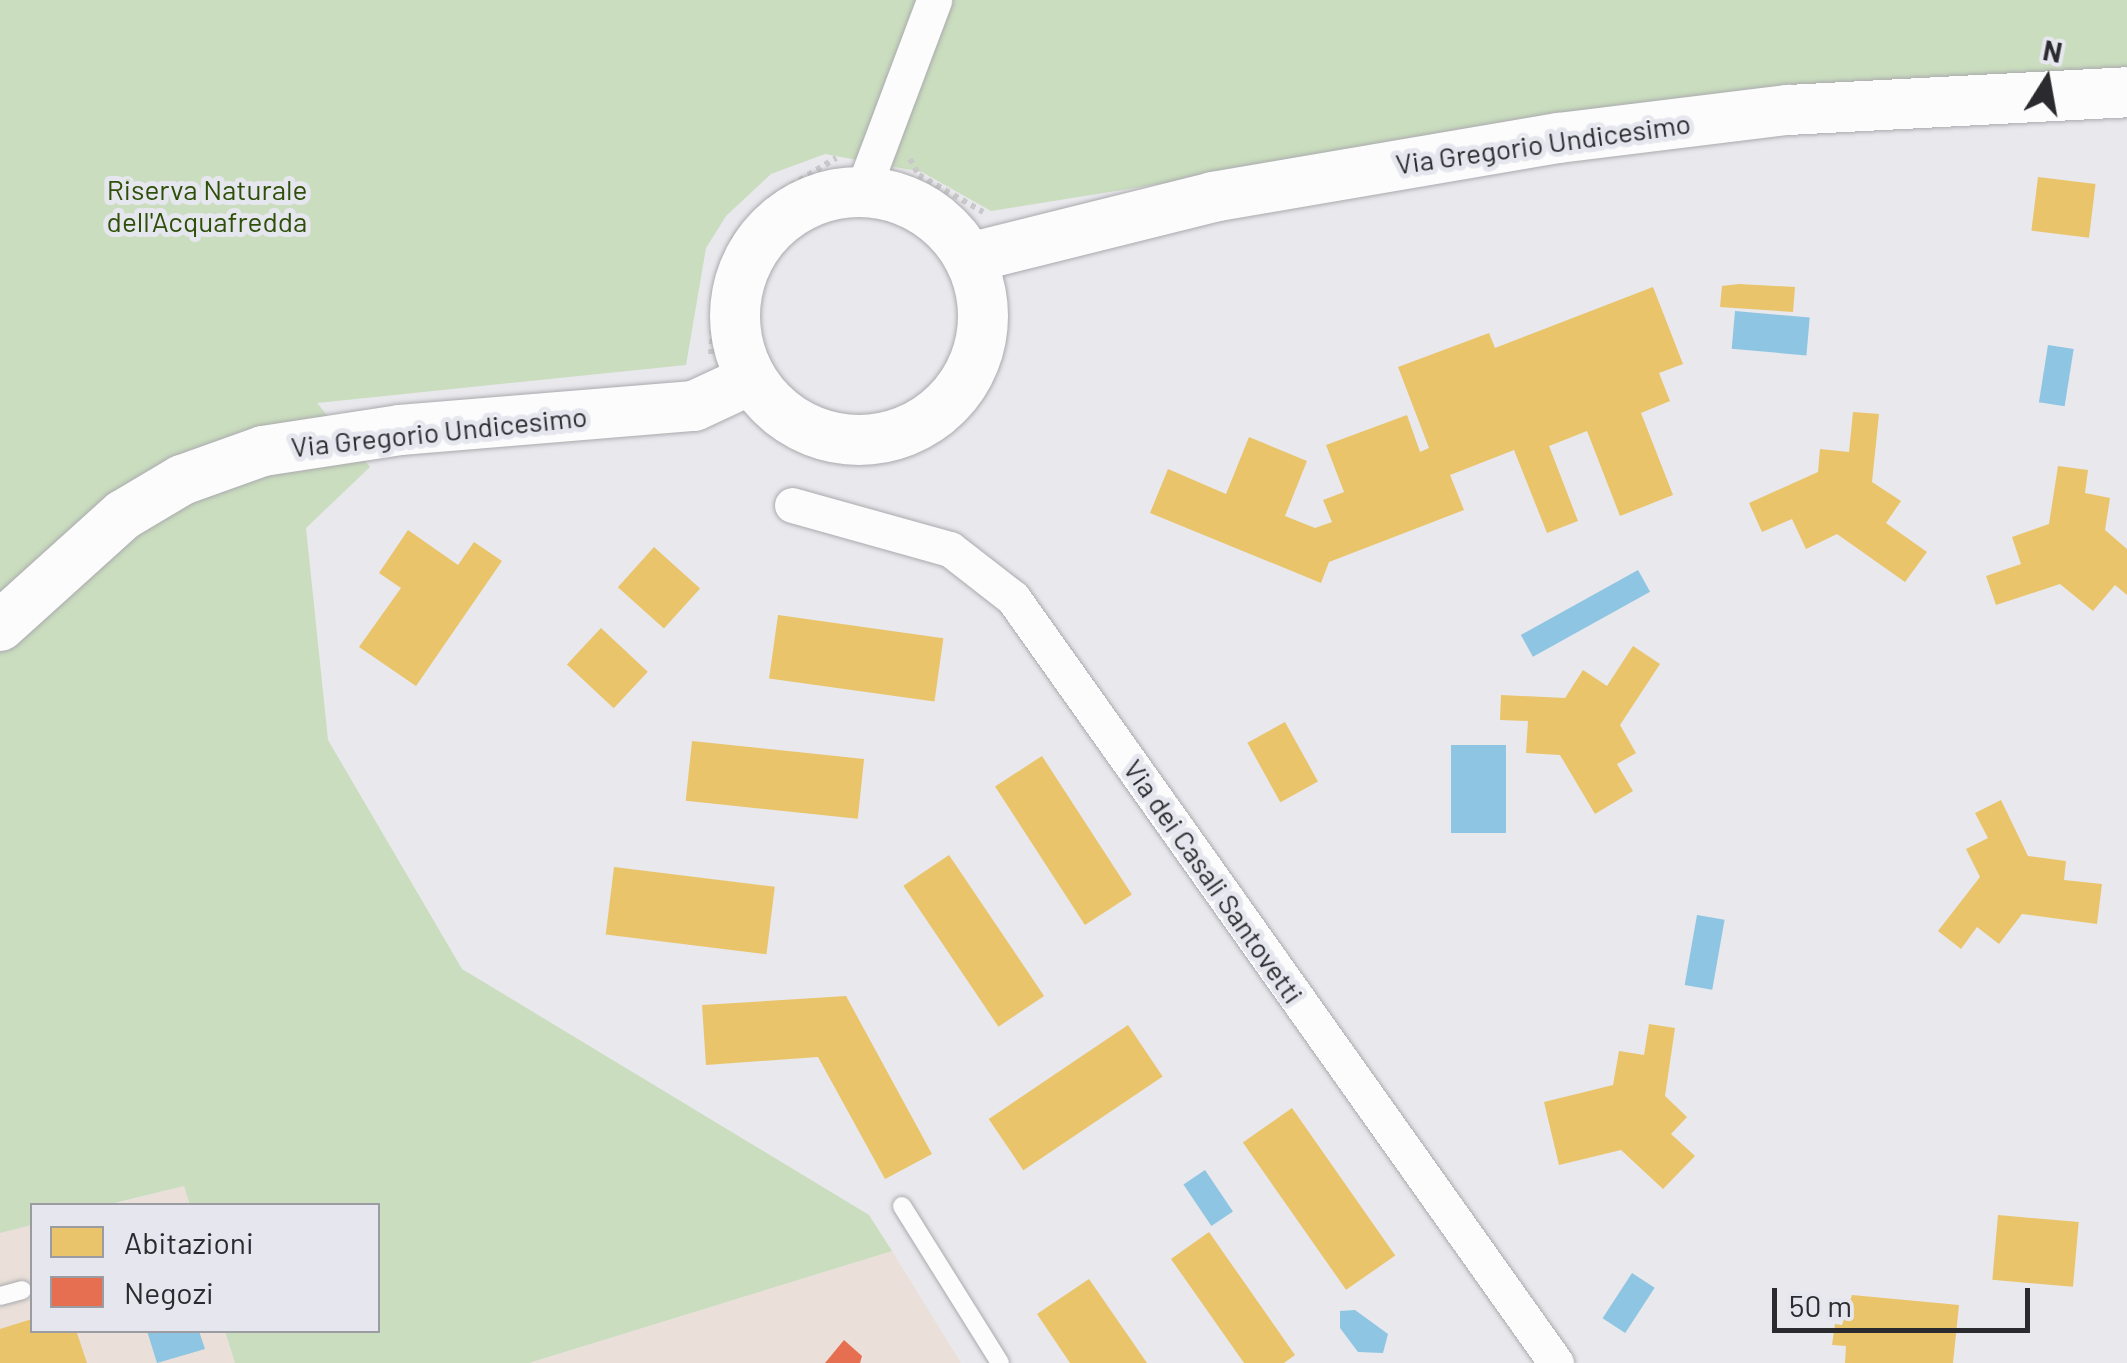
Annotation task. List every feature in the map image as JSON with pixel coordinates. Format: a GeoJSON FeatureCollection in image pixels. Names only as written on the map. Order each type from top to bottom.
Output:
{"type":"FeatureCollection","features":[{"type":"Feature","properties":{"kind":"street"},"geometry":{"type":"LineString","coordinates":[[852,171],[939,220],[969,258],[982,292],[980,348],[970,374],[933,417],[881,439],[824,436],[775,408],[750,380],[733,343],[746,264],[793,210],[826,196],[852,171],[934,0]]}},
{"type":"Feature","properties":{"kind":"street","name":"Via Gregorio Undicesimo"},"geometry":{"type":"LineString","coordinates":[[969,258],[1194,201],[1560,138],[1788,110],[2127,92]]}},
{"type":"Feature","properties":{"kind":"street","name":"Via Gregorio Undicesimo"},"geometry":{"type":"LineString","coordinates":[[0,626],[123,516],[182,480],[263,451],[400,430],[694,406],[750,380]]}},
{"type":"Feature","properties":{"kind":"street","name":"Via dei Casali Santovetti"},"geometry":{"type":"LineString","coordinates":[[792,505],[950,548],[1013,598],[1556,1363]]}},
{"type":"Feature","properties":{"kind":"lane"},"geometry":{"type":"LineString","coordinates":[[902,1206],[1000,1363]]}},
{"type":"Feature","properties":{"kind":"lane"},"geometry":{"type":"LineString","coordinates":[[0,1296],[22,1290]]}},
{"type":"Feature","properties":{"kind":"path"},"geometry":{"type":"LineString","coordinates":[[906,144],[919,175],[993,214]]}},
{"type":"Feature","properties":{"kind":"path"},"geometry":{"type":"LineString","coordinates":[[704,366],[713,351],[716,288],[735,236],[774,196],[825,171],[852,171]]}},
{"type":"Feature","properties":{"kind":"shaded area"},"geometry":{"type":"Polygon","coordinates":[[[184,1186],[189,1203],[119,1203],[184,1186]]]}},
{"type":"Feature","properties":{"kind":"shaded area"},"geometry":{"type":"Polygon","coordinates":[[[30,1226],[30,1333],[226,1333],[235,1363],[0,1363],[0,1233],[30,1226]]]}},
{"type":"Feature","properties":{"kind":"shaded area"},"geometry":{"type":"Polygon","coordinates":[[[892,1251],[961,1363],[529,1363],[892,1251]]]}},
{"type":"Feature","properties":{"kind":"green space","name":"Riserva Naturale dell'Acquafredda"},"geometry":{"type":"Polygon","coordinates":[[[0,0],[2127,0],[2127,72],[1678,101],[991,211],[922,172],[825,154],[771,174],[726,216],[706,248],[686,365],[317,403],[370,467],[306,528],[328,740],[462,969],[869,1215],[892,1251],[529,1363],[235,1363],[226,1333],[380,1333],[380,1203],[189,1203],[184,1186],[115,1203],[30,1203],[30,1226],[0,1233],[0,0]]]}},
{"type":"Feature","properties":{"kind":"water"},"geometry":{"type":"Polygon","coordinates":[[[1735,311],[1810,318],[1806,355],[1732,349],[1735,311]]]}},
{"type":"Feature","properties":{"kind":"water"},"geometry":{"type":"Polygon","coordinates":[[[2048,345],[2074,349],[2065,406],[2039,402],[2048,345]]]}},
{"type":"Feature","properties":{"kind":"water"},"geometry":{"type":"Polygon","coordinates":[[[1638,570],[1650,592],[1533,657],[1521,635],[1638,570]]]}},
{"type":"Feature","properties":{"kind":"water"},"geometry":{"type":"Polygon","coordinates":[[[1451,745],[1506,745],[1506,833],[1451,833],[1451,745]]]}},
{"type":"Feature","properties":{"kind":"water"},"geometry":{"type":"Polygon","coordinates":[[[1697,915],[1725,920],[1712,990],[1685,985],[1697,915]]]}},
{"type":"Feature","properties":{"kind":"water"},"geometry":{"type":"Polygon","coordinates":[[[1205,1170],[1233,1211],[1211,1226],[1183,1185],[1205,1170]]]}},
{"type":"Feature","properties":{"kind":"water"},"geometry":{"type":"Polygon","coordinates":[[[1632,1273],[1655,1288],[1625,1333],[1603,1318],[1632,1273]]]}},
{"type":"Feature","properties":{"kind":"water"},"geometry":{"type":"Polygon","coordinates":[[[1355,1310],[1388,1334],[1383,1353],[1358,1352],[1340,1328],[1340,1311],[1355,1310]]]}},
{"type":"Feature","properties":{"kind":"water"},"geometry":{"type":"Polygon","coordinates":[[[148,1333],[200,1333],[205,1349],[157,1363],[148,1333]]]}},
{"type":"Feature","properties":{"kind":"building: Abitazioni"},"geometry":{"type":"Polygon","coordinates":[[[2038,177],[2096,184],[2089,238],[2031,231],[2038,177]]]}},
{"type":"Feature","properties":{"kind":"building: Abitazioni"},"geometry":{"type":"Polygon","coordinates":[[[1722,286],[1795,287],[1793,312],[1720,307],[1722,286]]]}},
{"type":"Feature","properties":{"kind":"building: Abitazioni"},"geometry":{"type":"Polygon","coordinates":[[[1653,287],[1683,364],[1659,373],[1670,401],[1641,413],[1673,495],[1620,516],[1587,431],[1549,446],[1578,521],[1547,533],[1514,450],[1450,475],[1464,510],[1329,562],[1321,583],[1150,513],[1168,469],[1226,494],[1249,437],[1307,461],[1285,516],[1315,528],[1332,522],[1323,500],[1344,492],[1326,445],[1407,415],[1420,452],[1429,448],[1398,367],[1489,333],[1495,348],[1653,287]]]}},
{"type":"Feature","properties":{"kind":"building: Abitazioni"},"geometry":{"type":"Polygon","coordinates":[[[1853,412],[1879,414],[1872,482],[1901,501],[1886,523],[1927,552],[1905,582],[1837,534],[1806,549],[1792,519],[1762,532],[1749,503],[1818,472],[1820,449],[1849,452],[1853,412]]]}},
{"type":"Feature","properties":{"kind":"building: Abitazioni"},"geometry":{"type":"Polygon","coordinates":[[[2058,466],[2088,470],[2085,493],[2110,498],[2105,530],[2127,549],[2127,595],[2115,585],[2093,611],[2060,584],[1996,605],[1986,576],[2021,564],[2012,537],[2049,524],[2058,466]]]}},
{"type":"Feature","properties":{"kind":"building: Abitazioni"},"geometry":{"type":"Polygon","coordinates":[[[408,530],[458,565],[474,542],[502,561],[416,686],[359,647],[401,588],[379,573],[408,530]]]}},
{"type":"Feature","properties":{"kind":"building: Abitazioni"},"geometry":{"type":"Polygon","coordinates":[[[654,547],[700,588],[664,629],[618,587],[654,547]]]}},
{"type":"Feature","properties":{"kind":"building: Abitazioni"},"geometry":{"type":"Polygon","coordinates":[[[778,615],[943,638],[934,702],[769,678],[778,615]]]}},
{"type":"Feature","properties":{"kind":"building: Abitazioni"},"geometry":{"type":"Polygon","coordinates":[[[601,628],[648,672],[614,708],[567,665],[601,628]]]}},
{"type":"Feature","properties":{"kind":"building: Abitazioni"},"geometry":{"type":"Polygon","coordinates":[[[1633,646],[1660,664],[1620,725],[1636,753],[1617,764],[1633,791],[1595,814],[1560,755],[1526,753],[1528,721],[1500,720],[1501,695],[1565,698],[1583,670],[1607,686],[1633,646]]]}},
{"type":"Feature","properties":{"kind":"building: Abitazioni"},"geometry":{"type":"Polygon","coordinates":[[[1285,722],[1318,781],[1280,802],[1247,743],[1285,722]]]}},
{"type":"Feature","properties":{"kind":"building: Abitazioni"},"geometry":{"type":"Polygon","coordinates":[[[692,741],[864,759],[858,819],[686,801],[692,741]]]}},
{"type":"Feature","properties":{"kind":"building: Abitazioni"},"geometry":{"type":"Polygon","coordinates":[[[1042,756],[1132,894],[1085,925],[995,786],[1042,756]]]}},
{"type":"Feature","properties":{"kind":"building: Abitazioni"},"geometry":{"type":"Polygon","coordinates":[[[2001,800],[2028,856],[2066,861],[2064,880],[2102,884],[2097,924],[2022,914],[1999,944],[1977,927],[1961,949],[1938,931],[1980,877],[1966,849],[1988,838],[1975,813],[2001,800]]]}},
{"type":"Feature","properties":{"kind":"building: Abitazioni"},"geometry":{"type":"Polygon","coordinates":[[[949,855],[1044,996],[998,1027],[903,886],[949,855]]]}},
{"type":"Feature","properties":{"kind":"building: Abitazioni"},"geometry":{"type":"Polygon","coordinates":[[[614,867],[775,887],[767,954],[606,934],[614,867]]]}},
{"type":"Feature","properties":{"kind":"building: Abitazioni"},"geometry":{"type":"Polygon","coordinates":[[[846,996],[932,1154],[885,1179],[818,1057],[706,1065],[702,1005],[846,996]]]}},
{"type":"Feature","properties":{"kind":"building: Abitazioni"},"geometry":{"type":"Polygon","coordinates":[[[1649,1024],[1675,1028],[1665,1096],[1687,1117],[1671,1134],[1695,1156],[1663,1189],[1621,1150],[1559,1165],[1544,1102],[1613,1085],[1619,1051],[1644,1055],[1649,1024]]]}},
{"type":"Feature","properties":{"kind":"building: Abitazioni"},"geometry":{"type":"Polygon","coordinates":[[[1128,1025],[1163,1076],[1023,1170],[989,1119],[1128,1025]]]}},
{"type":"Feature","properties":{"kind":"building: Abitazioni"},"geometry":{"type":"Polygon","coordinates":[[[1292,1108],[1395,1255],[1346,1290],[1243,1142],[1292,1108]]]}},
{"type":"Feature","properties":{"kind":"building: Abitazioni"},"geometry":{"type":"Polygon","coordinates":[[[1998,1215],[2079,1222],[2073,1287],[1992,1280],[1998,1215]]]}},
{"type":"Feature","properties":{"kind":"building: Abitazioni"},"geometry":{"type":"Polygon","coordinates":[[[1209,1232],[1295,1355],[1284,1363],[1244,1363],[1171,1259],[1209,1232]]]}},
{"type":"Feature","properties":{"kind":"building: Abitazioni"},"geometry":{"type":"Polygon","coordinates":[[[1089,1279],[1147,1363],[1070,1363],[1037,1314],[1089,1279]]]}},
{"type":"Feature","properties":{"kind":"building: Abitazioni"},"geometry":{"type":"Polygon","coordinates":[[[1852,1295],[1959,1305],[1953,1363],[1845,1363],[1846,1346],[1832,1345],[1835,1324],[1842,1325],[1852,1295]]]}},
{"type":"Feature","properties":{"kind":"building: Abitazioni"},"geometry":{"type":"Polygon","coordinates":[[[30,1320],[30,1333],[77,1333],[87,1363],[0,1363],[0,1329],[30,1320]]]}},
{"type":"Feature","properties":{"kind":"building: Negozi"},"geometry":{"type":"Polygon","coordinates":[[[844,1340],[862,1356],[860,1363],[825,1363],[844,1340]]]}}]}
